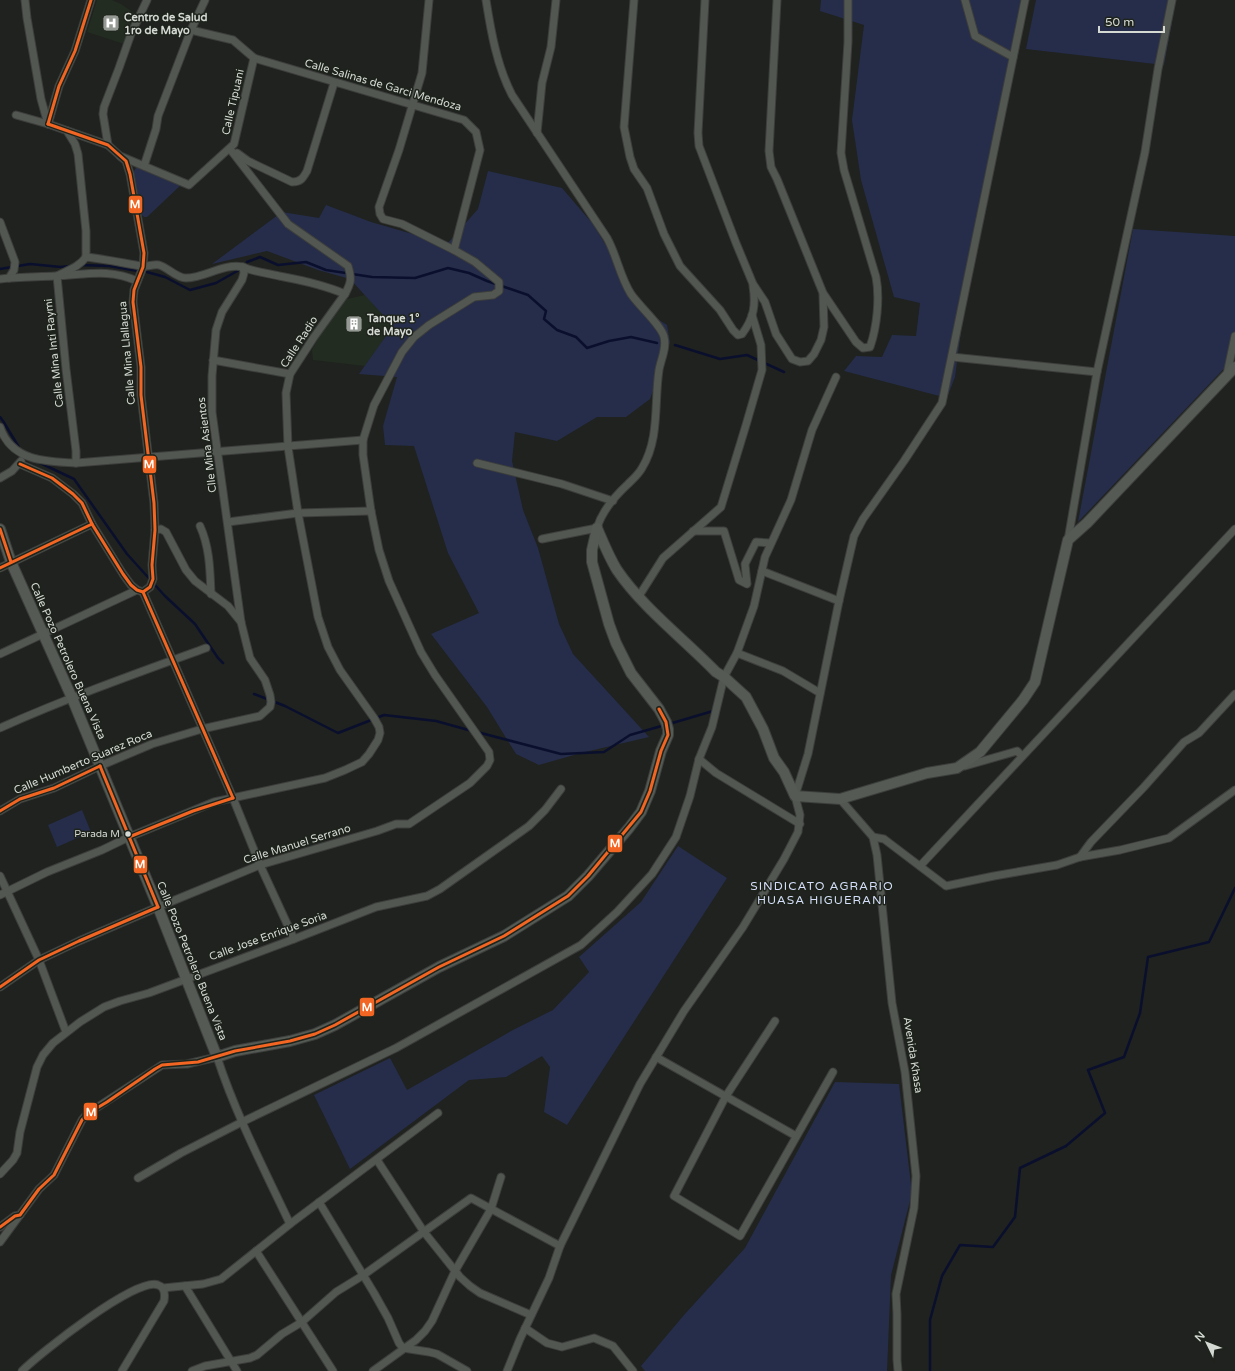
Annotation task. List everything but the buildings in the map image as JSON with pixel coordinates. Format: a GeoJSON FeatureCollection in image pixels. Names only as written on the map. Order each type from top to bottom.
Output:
{"type":"FeatureCollection","features":[{"type":"Feature","properties":{"kind":"street"},"geometry":{"type":"LineString","coordinates":[[25,0],[41,99],[48,124]]}},
{"type":"Feature","properties":{"kind":"street"},"geometry":{"type":"LineString","coordinates":[[48,124],[59,86],[75,51],[91,0]]}},
{"type":"Feature","properties":{"kind":"street"},"geometry":{"type":"LineString","coordinates":[[108,145],[103,114],[104,106],[131,34],[147,0]]}},
{"type":"Feature","properties":{"kind":"street"},"geometry":{"type":"LineString","coordinates":[[144,166],[156,129],[158,116],[191,30],[205,0]]}},
{"type":"Feature","properties":{"kind":"street"},"geometry":{"type":"LineString","coordinates":[[228,522],[298,513],[371,511],[363,455],[363,440],[374,405],[402,352],[414,337],[429,324],[474,297],[493,295],[499,291],[499,282],[475,262],[402,224],[383,218],[380,214],[379,207],[399,150],[422,73],[430,0]]}},
{"type":"Feature","properties":{"kind":"street"},"geometry":{"type":"LineString","coordinates":[[0,1242],[39,1189],[54,1175],[82,1120],[88,1114],[162,1065],[187,1064],[235,1051],[290,1041],[315,1034],[335,1025],[439,967],[475,949],[488,945],[504,936],[568,896],[588,876],[629,828],[641,812],[650,791],[661,750],[668,735],[668,729],[659,709],[631,673],[616,643],[609,624],[592,562],[592,550],[597,528],[603,513],[642,469],[647,458],[654,434],[659,369],[665,345],[664,337],[662,330],[631,294],[610,243],[512,95],[504,79],[490,24],[486,0]]}},
{"type":"Feature","properties":{"kind":"street"},"geometry":{"type":"LineString","coordinates":[[537,133],[542,83],[551,47],[556,0]]}},
{"type":"Feature","properties":{"kind":"street"},"geometry":{"type":"LineString","coordinates":[[634,0],[624,127],[634,169],[646,188],[664,234],[680,266],[720,310],[738,335],[742,334],[747,328],[752,315],[755,302],[753,284]]}},
{"type":"Feature","properties":{"kind":"street"},"geometry":{"type":"LineString","coordinates":[[705,0],[698,133],[699,146],[753,284],[765,302],[776,334],[792,359],[800,362],[808,360],[814,354],[821,340],[824,327],[823,293]]}},
{"type":"Feature","properties":{"kind":"street"},"geometry":{"type":"LineString","coordinates":[[778,0],[769,151],[771,167],[823,293],[856,342],[863,348],[870,347],[873,338],[878,291],[876,277],[844,170],[841,153],[848,42],[848,0]]}},
{"type":"Feature","properties":{"kind":"street"},"geometry":{"type":"LineString","coordinates":[[965,0],[975,36],[1013,57]]}},
{"type":"Feature","properties":{"kind":"street"},"geometry":{"type":"LineString","coordinates":[[795,796],[808,754],[839,601],[854,536],[863,519],[904,461],[942,402],[1025,0]]}},
{"type":"Feature","properties":{"kind":"street"},"geometry":{"type":"LineString","coordinates":[[956,768],[980,752],[1019,706],[1035,682],[1068,540],[1097,372],[1145,152],[1158,69],[1172,0]]}},
{"type":"Feature","properties":{"kind":"street","name":"Calle Salinas de Garci Mendoza"},"geometry":{"type":"LineString","coordinates":[[191,30],[233,40],[254,58],[334,83],[464,120],[476,132],[480,150],[454,250]]}},
{"type":"Feature","properties":{"kind":"street","name":"Calle Tipuani"},"geometry":{"type":"LineString","coordinates":[[230,149],[236,138],[254,58]]}},
{"type":"Feature","properties":{"kind":"street"},"geometry":{"type":"LineString","coordinates":[[16,115],[48,124],[108,145],[120,156],[188,185],[230,149],[248,161],[292,182],[297,182],[303,179],[307,171],[334,83]]}},
{"type":"Feature","properties":{"kind":"street"},"geometry":{"type":"LineString","coordinates":[[57,276],[80,264],[86,257],[86,231],[78,154],[75,144],[68,131]]}},
{"type":"Feature","properties":{"kind":"street","name":"Calle Radio"},"geometry":{"type":"LineString","coordinates":[[230,149],[288,224],[348,266],[351,275],[350,285],[345,294],[290,374],[286,392],[288,447],[298,513],[317,611],[328,646],[340,670],[374,718],[379,727],[380,733],[378,740],[362,762],[345,770],[325,778],[233,798]]}},
{"type":"Feature","properties":{"kind":"street","name":"Calle Mina Llallagua"},"geometry":{"type":"LineString","coordinates":[[120,156],[126,161],[130,174],[143,244],[143,267],[134,290],[133,302],[141,367],[141,394],[154,503],[155,530],[152,565],[153,579],[150,587],[140,591]]}},
{"type":"Feature","properties":{"kind":"street"},"geometry":{"type":"LineString","coordinates":[[0,222],[15,262],[14,270],[10,278]]}},
{"type":"Feature","properties":{"kind":"street"},"geometry":{"type":"LineString","coordinates":[[86,257],[106,259],[143,267],[158,265],[184,278],[192,278],[223,268],[243,267],[252,271],[326,287],[345,294]]}},
{"type":"Feature","properties":{"kind":"street","name":"Clle Mina Asientos"},"geometry":{"type":"LineString","coordinates":[[241,622],[217,451],[211,391],[216,330],[225,305],[242,280],[244,272],[243,267]]}},
{"type":"Feature","properties":{"kind":"street"},"geometry":{"type":"LineString","coordinates":[[0,279],[114,273],[137,281]]}},
{"type":"Feature","properties":{"kind":"street","name":"Calle Mina Inti Raymi"},"geometry":{"type":"LineString","coordinates":[[57,276],[66,369],[75,438],[76,463]]}},
{"type":"Feature","properties":{"kind":"street"},"geometry":{"type":"LineString","coordinates":[[639,596],[663,558],[720,507],[762,370],[762,345],[752,315]]}},
{"type":"Feature","properties":{"kind":"street"},"geometry":{"type":"LineString","coordinates":[[1226,376],[1235,336]]}},
{"type":"Feature","properties":{"kind":"street"},"geometry":{"type":"LineString","coordinates":[[952,357],[1097,372]]}},
{"type":"Feature","properties":{"kind":"street"},"geometry":{"type":"LineString","coordinates":[[213,360],[290,374]]}},
{"type":"Feature","properties":{"kind":"street"},"geometry":{"type":"LineString","coordinates":[[1068,540],[1087,524],[1235,367]]}},
{"type":"Feature","properties":{"kind":"street"},"geometry":{"type":"LineString","coordinates":[[138,1178],[181,1153],[242,1122],[396,1048],[581,945],[618,912],[647,880],[676,837],[690,796],[699,759],[712,727],[724,677],[738,653],[754,606],[765,557],[791,500],[812,430],[836,377]]}},
{"type":"Feature","properties":{"kind":"street"},"geometry":{"type":"LineString","coordinates":[[0,427],[8,443],[24,455],[46,462],[76,463],[363,440]]}},
{"type":"Feature","properties":{"kind":"street"},"geometry":{"type":"LineString","coordinates":[[0,478],[20,464],[24,455]]}},
{"type":"Feature","properties":{"kind":"street"},"geometry":{"type":"LineString","coordinates":[[477,463],[562,484],[613,501]]}},
{"type":"Feature","properties":{"kind":"street"},"geometry":{"type":"LineString","coordinates":[[20,464],[52,478],[67,488],[82,503],[92,524],[123,574],[131,585],[140,591],[173,660],[233,798],[260,865],[294,939]]}},
{"type":"Feature","properties":{"kind":"street","name":"Calle Manuel Serrano"},"geometry":{"type":"LineString","coordinates":[[0,987],[39,960],[79,940],[260,865],[377,831],[396,824],[408,824],[470,782],[487,766],[490,760],[489,752],[435,675],[421,652],[389,580],[379,550],[371,511]]}},
{"type":"Feature","properties":{"kind":"street"},"geometry":{"type":"LineString","coordinates":[[0,568],[92,524]]}},
{"type":"Feature","properties":{"kind":"street"},"geometry":{"type":"LineString","coordinates":[[200,526],[209,557],[211,594]]}},
{"type":"Feature","properties":{"kind":"street"},"geometry":{"type":"LineString","coordinates":[[542,539],[597,528]]}},
{"type":"Feature","properties":{"kind":"street"},"geometry":{"type":"LineString","coordinates":[[507,1371],[525,1328],[549,1278],[560,1246],[632,1100],[684,1011],[743,927],[793,843],[800,824],[800,815],[795,796],[784,772],[774,758],[763,730],[746,697],[724,677],[716,672],[639,596],[617,570],[608,555],[597,528]]}},
{"type":"Feature","properties":{"kind":"street","name":"Calle Pozo Petrolero Buena Vista"},"geometry":{"type":"LineString","coordinates":[[0,529],[11,562],[72,698],[187,978],[226,1084],[242,1122],[290,1224]]}},
{"type":"Feature","properties":{"kind":"street"},"geometry":{"type":"LineString","coordinates":[[155,530],[161,529],[166,532],[186,570],[211,594],[228,606],[241,622]]}},
{"type":"Feature","properties":{"kind":"street"},"geometry":{"type":"LineString","coordinates":[[920,866],[1235,529]]}},
{"type":"Feature","properties":{"kind":"street"},"geometry":{"type":"LineString","coordinates":[[693,531],[724,531],[739,580],[747,584],[745,564],[756,542],[771,543]]}},
{"type":"Feature","properties":{"kind":"street"},"geometry":{"type":"LineString","coordinates":[[762,571],[839,601]]}},
{"type":"Feature","properties":{"kind":"street"},"geometry":{"type":"LineString","coordinates":[[0,654],[140,591]]}},
{"type":"Feature","properties":{"kind":"street","name":"Calle Humberto Suarez Roca"},"geometry":{"type":"LineString","coordinates":[[0,810],[20,799],[54,788],[100,766],[152,744],[202,729],[260,716],[270,707],[270,695],[265,680],[250,658],[241,622]]}},
{"type":"Feature","properties":{"kind":"street"},"geometry":{"type":"LineString","coordinates":[[0,728],[72,698],[206,648]]}},
{"type":"Feature","properties":{"kind":"street"},"geometry":{"type":"LineString","coordinates":[[738,653],[783,671],[820,693]]}},
{"type":"Feature","properties":{"kind":"street"},"geometry":{"type":"LineString","coordinates":[[1080,857],[1091,842],[1144,787],[1184,742],[1199,733],[1235,694]]}},
{"type":"Feature","properties":{"kind":"street"},"geometry":{"type":"LineString","coordinates":[[795,796],[840,799],[927,773],[956,768],[1017,751],[1022,756]]}},
{"type":"Feature","properties":{"kind":"street"},"geometry":{"type":"LineString","coordinates":[[699,759],[716,773],[800,824]]}},
{"type":"Feature","properties":{"kind":"street","name":"Calle Jose Enrique Soria"},"geometry":{"type":"LineString","coordinates":[[0,1174],[13,1160],[17,1153],[20,1132],[37,1067],[43,1055],[66,1032],[80,1022],[104,1007],[149,993],[376,907],[427,896],[438,890],[529,826],[545,810],[561,789]]}},
{"type":"Feature","properties":{"kind":"street"},"geometry":{"type":"LineString","coordinates":[[873,837],[884,839],[946,886],[1057,865],[1080,857],[1120,850],[1170,838],[1235,790]]}},
{"type":"Feature","properties":{"kind":"street"},"geometry":{"type":"LineString","coordinates":[[0,894],[47,872],[192,811],[214,802],[233,798]]}},
{"type":"Feature","properties":{"kind":"street","name":"Avenida Khasa"},"geometry":{"type":"LineString","coordinates":[[840,799],[873,837],[877,855],[892,1003],[905,1072],[916,1176],[914,1208],[896,1294],[898,1314],[896,1346],[898,1371]]}},
{"type":"Feature","properties":{"kind":"street"},"geometry":{"type":"LineString","coordinates":[[0,876],[39,960],[66,1032]]}},
{"type":"Feature","properties":{"kind":"street"},"geometry":{"type":"LineString","coordinates":[[775,1020],[726,1096],[674,1196],[740,1236],[833,1072]]}},
{"type":"Feature","properties":{"kind":"street"},"geometry":{"type":"LineString","coordinates":[[656,1057],[796,1136]]}},
{"type":"Feature","properties":{"kind":"street"},"geometry":{"type":"LineString","coordinates":[[22,1371],[67,1334],[124,1296],[152,1284],[159,1285],[163,1288],[203,1284],[221,1279],[290,1224],[438,1113]]}},
{"type":"Feature","properties":{"kind":"street"},"geometry":{"type":"LineString","coordinates":[[377,1160],[424,1232],[470,1286],[480,1293],[531,1315]]}},
{"type":"Feature","properties":{"kind":"street"},"geometry":{"type":"LineString","coordinates":[[373,1371],[425,1332],[432,1321],[455,1270],[491,1209],[501,1177]]}},
{"type":"Feature","properties":{"kind":"street"},"geometry":{"type":"LineString","coordinates":[[192,1371],[205,1366],[250,1358],[257,1355],[282,1334],[302,1322],[336,1292],[362,1276],[471,1198],[560,1246]]}},
{"type":"Feature","properties":{"kind":"street"},"geometry":{"type":"LineString","coordinates":[[319,1202],[388,1318],[399,1343],[403,1348],[437,1354],[467,1371]]}},
{"type":"Feature","properties":{"kind":"street"},"geometry":{"type":"LineString","coordinates":[[0,1228],[15,1216],[20,1215]]}},
{"type":"Feature","properties":{"kind":"street"},"geometry":{"type":"LineString","coordinates":[[256,1251],[333,1371]]}},
{"type":"Feature","properties":{"kind":"street"},"geometry":{"type":"LineString","coordinates":[[185,1286],[237,1371]]}},
{"type":"Feature","properties":{"kind":"street"},"geometry":{"type":"LineString","coordinates":[[122,1371],[150,1323],[161,1308],[165,1294],[163,1288]]}},
{"type":"Feature","properties":{"kind":"street"},"geometry":{"type":"LineString","coordinates":[[525,1328],[547,1343],[562,1347],[594,1338],[607,1343],[613,1346],[633,1371]]}},
{"type":"Feature","properties":{"kind":"shaded area","name":"Centro de Salud 1ro de Mayo"},"geometry":{"type":"Polygon","coordinates":[[[97,0],[112,0],[134,13],[124,44],[87,32],[97,0]]]}},
{"type":"Feature","properties":{"kind":"shaded area"},"geometry":{"type":"Polygon","coordinates":[[[821,0],[1024,0],[981,203],[955,377],[947,398],[844,371],[856,356],[882,357],[892,335],[916,336],[920,303],[894,297],[861,180],[852,120],[864,25],[820,11],[821,0]]]}},
{"type":"Feature","properties":{"kind":"shaded area"},"geometry":{"type":"Polygon","coordinates":[[[1036,0],[1176,0],[1164,65],[1026,49],[1036,0]]]}},
{"type":"Feature","properties":{"kind":"shaded area"},"geometry":{"type":"Polygon","coordinates":[[[138,165],[182,184],[147,217],[142,215],[134,174],[134,171],[138,165]]]}},
{"type":"Feature","properties":{"kind":"shaded area"},"geometry":{"type":"Polygon","coordinates":[[[488,171],[562,188],[592,223],[622,271],[637,306],[667,325],[670,342],[650,399],[626,417],[597,417],[557,441],[515,432],[512,461],[523,510],[538,548],[559,624],[573,654],[649,737],[581,753],[539,765],[516,754],[487,707],[431,634],[479,613],[448,553],[414,446],[385,445],[383,426],[397,377],[359,374],[393,326],[350,279],[318,270],[267,251],[212,264],[282,212],[319,218],[326,205],[371,222],[447,244],[478,209],[488,171]]]}},
{"type":"Feature","properties":{"kind":"shaded area"},"geometry":{"type":"Polygon","coordinates":[[[1133,229],[1235,236],[1235,357],[1078,522],[1133,229]]]}},
{"type":"Feature","properties":{"kind":"shaded area","name":"Tanque 1° de Mayo"},"geometry":{"type":"Polygon","coordinates":[[[365,295],[393,326],[365,366],[313,360],[312,350],[319,337],[347,299],[365,295]]]}},
{"type":"Feature","properties":{"kind":"shaded area"},"geometry":{"type":"Polygon","coordinates":[[[82,810],[91,832],[57,847],[48,825],[82,810]]]}},
{"type":"Feature","properties":{"kind":"shaded area"},"geometry":{"type":"Polygon","coordinates":[[[678,846],[727,878],[567,1125],[544,1112],[550,1067],[542,1056],[506,1077],[469,1080],[350,1169],[314,1095],[390,1058],[407,1090],[513,1030],[553,1010],[589,972],[579,957],[641,902],[678,846]]]}},
{"type":"Feature","properties":{"kind":"shaded area"},"geometry":{"type":"Polygon","coordinates":[[[835,1082],[899,1084],[912,1193],[891,1275],[887,1371],[645,1371],[641,1366],[684,1315],[745,1248],[835,1082]]]}},
{"type":"Feature","properties":{"kind":"waterway"},"geometry":{"type":"LineString","coordinates":[[247,262],[260,257],[278,265],[306,262],[326,270],[372,277],[415,278],[448,268],[469,273],[487,281],[528,295],[546,311],[544,319],[557,330],[576,337],[587,348],[609,341],[631,337],[657,343]]}},
{"type":"Feature","properties":{"kind":"waterway"},"geometry":{"type":"LineString","coordinates":[[0,269],[30,264],[61,267],[70,266]]}},
{"type":"Feature","properties":{"kind":"waterway"},"geometry":{"type":"LineString","coordinates":[[81,265],[109,266],[138,271]]}},
{"type":"Feature","properties":{"kind":"waterway"},"geometry":{"type":"LineString","coordinates":[[147,272],[165,277],[190,290],[216,283],[239,270]]}},
{"type":"Feature","properties":{"kind":"waterway"},"geometry":{"type":"LineString","coordinates":[[675,345],[720,359],[747,355],[784,372]]}},
{"type":"Feature","properties":{"kind":"waterway"},"geometry":{"type":"LineString","coordinates":[[0,417],[20,449]]}},
{"type":"Feature","properties":{"kind":"waterway"},"geometry":{"type":"LineString","coordinates":[[38,462],[74,479],[127,554],[165,596],[195,624],[223,663]]}},
{"type":"Feature","properties":{"kind":"waterway"},"geometry":{"type":"LineString","coordinates":[[254,694],[285,706],[338,733],[384,715],[436,721],[472,731]]}},
{"type":"Feature","properties":{"kind":"waterway"},"geometry":{"type":"LineString","coordinates":[[669,724],[713,711]]}},
{"type":"Feature","properties":{"kind":"waterway"},"geometry":{"type":"LineString","coordinates":[[477,732],[561,754],[604,752],[630,735],[665,725]]}},
{"type":"Feature","properties":{"kind":"waterway"},"geometry":{"type":"LineString","coordinates":[[930,1371],[930,1320],[942,1276],[960,1245],[993,1247],[1015,1217],[1020,1168],[1066,1146],[1105,1113],[1088,1070],[1124,1057],[1140,1013],[1148,957],[1209,942],[1235,888]]}},
{"type":"Feature","properties":{"kind":"transit line","name":"M"},"geometry":{"type":"LineString","coordinates":[[48,124],[59,86],[75,51],[91,0]]}},
{"type":"Feature","properties":{"kind":"transit line","name":"M"},"geometry":{"type":"LineString","coordinates":[[48,124],[108,145],[126,161],[130,174],[144,253],[143,267],[134,290],[133,302],[141,367],[141,395],[154,503],[155,530],[152,565],[153,579],[150,587],[143,592]]}},
{"type":"Feature","properties":{"kind":"transit line","name":"M"},"geometry":{"type":"LineString","coordinates":[[20,464],[52,478],[82,503],[92,524],[123,574],[131,585],[137,590],[143,592],[233,798]]}},
{"type":"Feature","properties":{"kind":"transit line","name":"M"},"geometry":{"type":"LineString","coordinates":[[0,568],[92,524]]}},
{"type":"Feature","properties":{"kind":"transit line","name":"M"},"geometry":{"type":"LineString","coordinates":[[0,529],[11,562]]}},
{"type":"Feature","properties":{"kind":"transit line","name":"M"},"geometry":{"type":"LineString","coordinates":[[0,1227],[15,1216],[20,1215],[39,1189],[54,1175],[82,1120],[87,1114],[155,1069],[162,1065],[198,1062],[235,1051],[290,1041],[315,1034],[335,1025],[439,967],[504,936],[568,896],[588,876],[641,812],[650,791],[661,751],[668,735],[666,722],[659,709]]}},
{"type":"Feature","properties":{"kind":"transit line","name":"M"},"geometry":{"type":"LineString","coordinates":[[100,766],[158,907]]}},
{"type":"Feature","properties":{"kind":"transit line","name":"M"},"geometry":{"type":"LineString","coordinates":[[0,811],[20,799],[54,788],[100,766]]}},
{"type":"Feature","properties":{"kind":"transit line","name":"M"},"geometry":{"type":"LineString","coordinates":[[129,837],[193,811],[233,798]]}},
{"type":"Feature","properties":{"kind":"transit line","name":"M"},"geometry":{"type":"LineString","coordinates":[[0,987],[39,960],[158,907]]}},
{"type":"Feature","properties":{"kind":"place","name":"Centro de Salud 1ro de Mayo"},"geometry":{"type":"Point","coordinates":[111,23]}},
{"type":"Feature","properties":{"kind":"place","name":"Tanque 1° de Mayo"},"geometry":{"type":"Point","coordinates":[354,324]}},
{"type":"Feature","properties":{"kind":"place","name":"Parada M"},"geometry":{"type":"Point","coordinates":[128,834]}},
{"type":"Feature","properties":{"kind":"district","name":"SINDICATO AGRARIO HUASA HIGUERANI"},"geometry":{"type":"Point","coordinates":[822,893]}}]}
